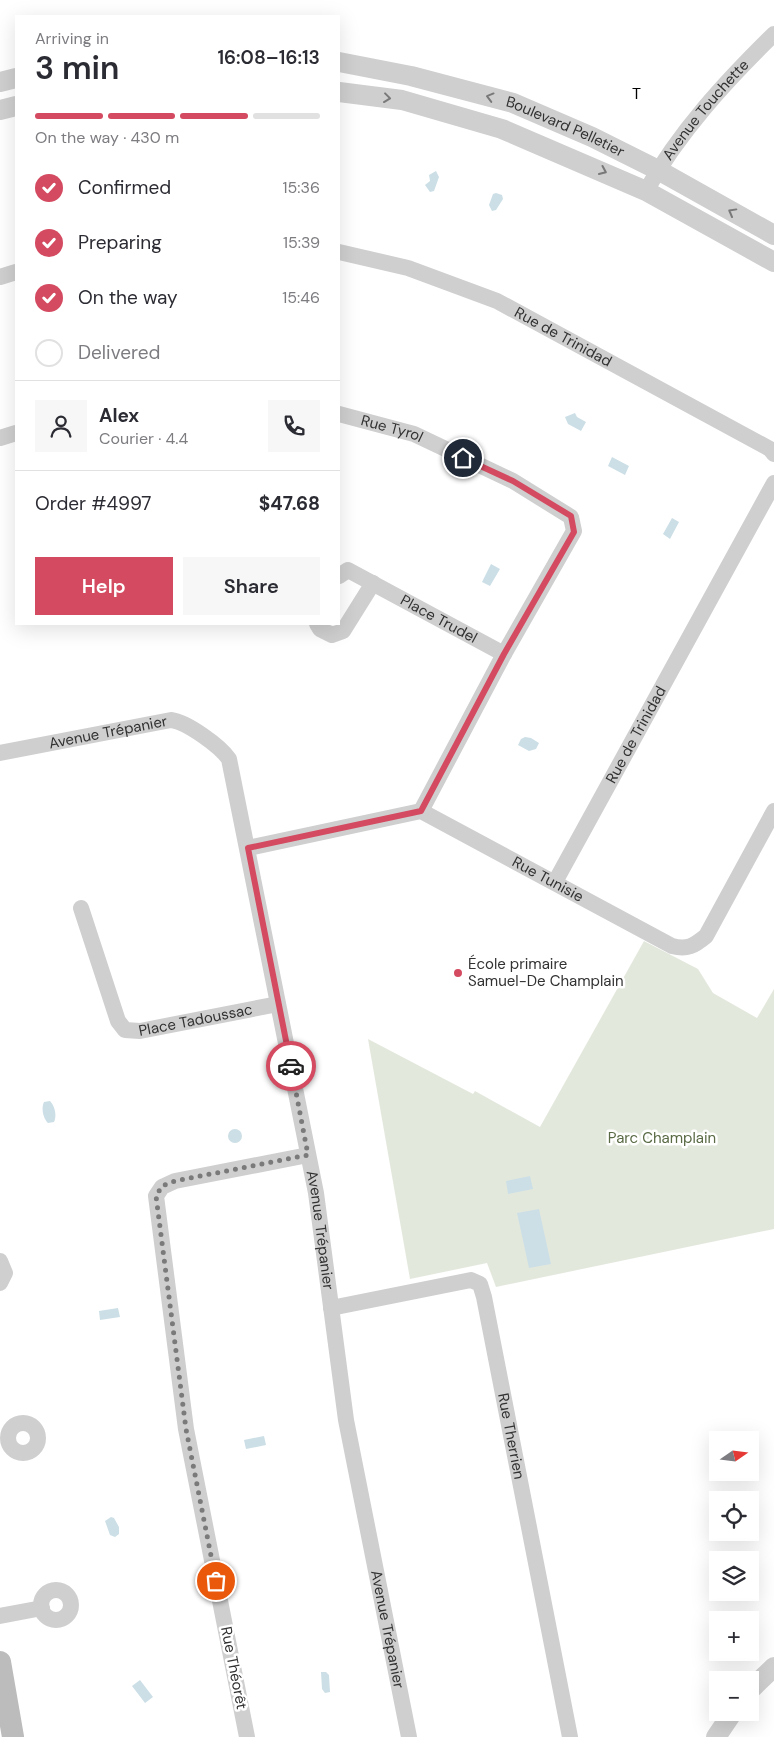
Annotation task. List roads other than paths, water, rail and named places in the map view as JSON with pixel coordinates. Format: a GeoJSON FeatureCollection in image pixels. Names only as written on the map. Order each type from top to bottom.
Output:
{"type":"FeatureCollection","features":[{"type":"Feature","properties":{"kind":"main road"},"geometry":{"type":"LineString","coordinates":[[0,1662],[13,1737]]}},
{"type":"Feature","properties":{"kind":"street","name":"Avenue Touchette"},"geometry":{"type":"LineString","coordinates":[[646,191],[658,170],[703,108],[771,42]]}},
{"type":"Feature","properties":{"kind":"street","name":"Boulevard Pelletier"},"geometry":{"type":"LineString","coordinates":[[340,62],[411,76],[513,103],[592,137],[658,170],[774,236]]}},
{"type":"Feature","properties":{"kind":"street"},"geometry":{"type":"LineString","coordinates":[[0,82],[15,78]]}},
{"type":"Feature","properties":{"kind":"street","name":"Boulevard Pelletier"},"geometry":{"type":"LineString","coordinates":[[340,92],[402,100],[502,129],[646,191],[774,262]]}},
{"type":"Feature","properties":{"kind":"street"},"geometry":{"type":"LineString","coordinates":[[0,110],[15,106]]}},
{"type":"Feature","properties":{"kind":"street","name":"Rue de Trinidad"},"geometry":{"type":"LineString","coordinates":[[340,252],[408,268],[497,301],[770,449],[774,454]]}},
{"type":"Feature","properties":{"kind":"street"},"geometry":{"type":"LineString","coordinates":[[0,277],[15,272]]}},
{"type":"Feature","properties":{"kind":"street","name":"Rue Tyrol"},"geometry":{"type":"LineString","coordinates":[[340,414],[414,434],[513,481],[571,516],[574,532],[504,654],[421,811]]}},
{"type":"Feature","properties":{"kind":"street"},"geometry":{"type":"LineString","coordinates":[[0,438],[15,433]]}},
{"type":"Feature","properties":{"kind":"street","name":"Rue de Trinidad"},"geometry":{"type":"LineString","coordinates":[[555,882],[774,483]]}},
{"type":"Feature","properties":{"kind":"street","name":"Place Trudel"},"geometry":{"type":"LineString","coordinates":[[340,575],[348,570],[504,654]]}},
{"type":"Feature","properties":{"kind":"street"},"geometry":{"type":"LineString","coordinates":[[318,625],[320,629],[332,635],[343,631],[373,583]]}},
{"type":"Feature","properties":{"kind":"street","name":"Avenue Trépanier"},"geometry":{"type":"LineString","coordinates":[[0,751],[158,722],[178,721],[222,750],[229,759],[320,1218],[346,1420],[409,1737]]}},
{"type":"Feature","properties":{"kind":"street"},"geometry":{"type":"LineString","coordinates":[[248,848],[421,811]]}},
{"type":"Feature","properties":{"kind":"street","name":"Rue Tunisie"},"geometry":{"type":"LineString","coordinates":[[421,811],[672,946],[683,949],[694,946],[706,936],[774,811]]}},
{"type":"Feature","properties":{"kind":"street","name":"Place Tadoussac"},"geometry":{"type":"LineString","coordinates":[[81,908],[118,1021],[125,1030],[140,1031],[278,1004]]}},
{"type":"Feature","properties":{"kind":"street","name":"Rue Théorêt"},"geometry":{"type":"LineString","coordinates":[[247,1737],[186,1429],[156,1196],[162,1186],[175,1181],[308,1155]]}},
{"type":"Feature","properties":{"kind":"street"},"geometry":{"type":"LineString","coordinates":[[0,1261],[5,1273],[0,1283]]}},
{"type":"Feature","properties":{"kind":"street","name":"Rue Therrien"},"geometry":{"type":"LineString","coordinates":[[331,1308],[471,1280],[480,1284],[570,1737]]}},
{"type":"Feature","properties":{"kind":"street"},"geometry":{"type":"LineString","coordinates":[[0,1616],[42,1608]]}},
{"type":"Feature","properties":{"kind":"street"},"geometry":{"type":"LineString","coordinates":[[759,1681],[774,1667]]}},
{"type":"Feature","properties":{"kind":"street"},"geometry":{"type":"LineString","coordinates":[[716,1737],[726,1721]]}},
{"type":"Feature","properties":{"kind":"place","name":"École primaire Samuel-De Champlain"},"geometry":{"type":"Point","coordinates":[458,973]}},
{"type":"Feature","properties":{"kind":"district","name":"T"},"geometry":{"type":"Point","coordinates":[637,93]}},
{"type":"Feature","properties":{"kind":"park label","name":"Parc Champlain"},"geometry":{"type":"Point","coordinates":[662,1138]}}]}
